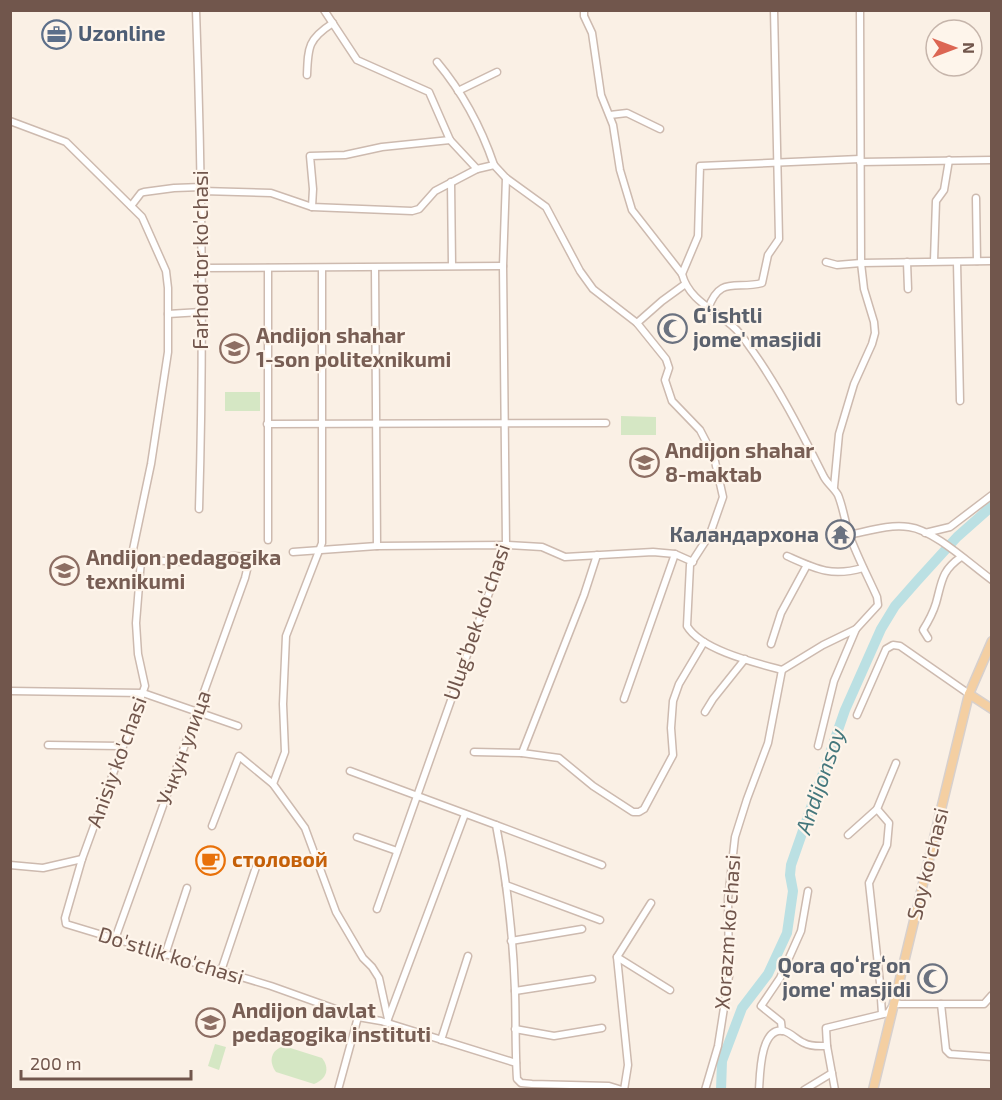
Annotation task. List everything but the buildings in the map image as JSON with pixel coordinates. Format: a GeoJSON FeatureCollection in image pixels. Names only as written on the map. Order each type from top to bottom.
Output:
{"type":"FeatureCollection","features":[{"type":"Feature","properties":{"kind":"main road","name":"Soy ko'chasi"},"geometry":{"type":"LineString","coordinates":[[873,1089],[969,694],[991,644]]}},
{"type":"Feature","properties":{"kind":"main road"},"geometry":{"type":"LineString","coordinates":[[969,694],[992,709]]}},
{"type":"Feature","properties":{"kind":"street","name":"Farhod tor ko'chasi"},"geometry":{"type":"LineString","coordinates":[[196,10],[202,189],[202,411],[199,509]]}},
{"type":"Feature","properties":{"kind":"street"},"geometry":{"type":"LineString","coordinates":[[324,10],[357,60],[429,92],[450,140],[477,169]]}},
{"type":"Feature","properties":{"kind":"street"},"geometry":{"type":"LineString","coordinates":[[584,10],[584,16],[592,33],[601,95],[613,125],[620,170],[632,210],[681,274],[684,285],[708,309],[740,333],[802,431],[826,481],[834,487],[849,534],[877,597],[878,605],[856,629],[834,681],[818,746]]}},
{"type":"Feature","properties":{"kind":"street"},"geometry":{"type":"LineString","coordinates":[[708,309],[713,295],[719,289],[762,283],[768,255],[779,239],[774,10]]}},
{"type":"Feature","properties":{"kind":"street"},"geometry":{"type":"LineString","coordinates":[[834,487],[839,434],[854,384],[875,333],[864,289],[861,263],[860,10]]}},
{"type":"Feature","properties":{"kind":"street"},"geometry":{"type":"LineString","coordinates":[[307,75],[308,55],[313,38],[333,23]]}},
{"type":"Feature","properties":{"kind":"street"},"geometry":{"type":"LineString","coordinates":[[437,62],[477,121],[494,165],[507,178],[546,207],[580,271],[593,289],[637,323],[666,359],[669,368],[665,380],[672,402],[700,430],[714,457],[723,497],[710,534],[690,565],[686,622],[690,632],[704,642],[745,659],[782,670],[823,645],[856,629]]}},
{"type":"Feature","properties":{"kind":"street"},"geometry":{"type":"LineString","coordinates":[[458,91],[497,72]]}},
{"type":"Feature","properties":{"kind":"street"},"geometry":{"type":"LineString","coordinates":[[610,115],[627,113],[635,115],[660,129]]}},
{"type":"Feature","properties":{"kind":"street"},"geometry":{"type":"LineString","coordinates":[[10,121],[66,142],[142,217],[166,271],[168,352],[151,464],[131,557],[133,561],[184,562],[234,556],[261,558]]}},
{"type":"Feature","properties":{"kind":"street"},"geometry":{"type":"LineString","coordinates":[[312,207],[310,156],[345,155],[382,147],[450,140]]}},
{"type":"Feature","properties":{"kind":"street"},"geometry":{"type":"LineString","coordinates":[[681,274],[699,236],[699,166],[860,160],[992,160]]}},
{"type":"Feature","properties":{"kind":"street"},"geometry":{"type":"LineString","coordinates":[[934,261],[936,201],[944,190],[950,160]]}},
{"type":"Feature","properties":{"kind":"street"},"geometry":{"type":"LineString","coordinates":[[131,206],[141,193],[174,188],[271,193],[312,207],[412,211],[419,209],[435,191],[451,182],[477,169],[494,165]]}},
{"type":"Feature","properties":{"kind":"street","name":"Ulugʻbek koʻchasi"},"geometry":{"type":"LineString","coordinates":[[377,909],[506,545],[503,266],[507,178]]}},
{"type":"Feature","properties":{"kind":"street"},"geometry":{"type":"LineString","coordinates":[[451,182],[452,265]]}},
{"type":"Feature","properties":{"kind":"street"},"geometry":{"type":"LineString","coordinates":[[976,198],[977,261]]}},
{"type":"Feature","properties":{"kind":"street"},"geometry":{"type":"LineString","coordinates":[[826,262],[837,265],[992,261]]}},
{"type":"Feature","properties":{"kind":"street"},"geometry":{"type":"LineString","coordinates":[[907,262],[908,289]]}},
{"type":"Feature","properties":{"kind":"street"},"geometry":{"type":"LineString","coordinates":[[957,262],[960,401]]}},
{"type":"Feature","properties":{"kind":"street"},"geometry":{"type":"LineString","coordinates":[[202,268],[503,266]]}},
{"type":"Feature","properties":{"kind":"street"},"geometry":{"type":"LineString","coordinates":[[268,268],[268,540]]}},
{"type":"Feature","properties":{"kind":"street"},"geometry":{"type":"LineString","coordinates":[[273,784],[285,752],[283,704],[286,636],[322,543],[322,268]]}},
{"type":"Feature","properties":{"kind":"street"},"geometry":{"type":"LineString","coordinates":[[375,268],[377,546]]}},
{"type":"Feature","properties":{"kind":"street"},"geometry":{"type":"LineString","coordinates":[[637,323],[684,285]]}},
{"type":"Feature","properties":{"kind":"street"},"geometry":{"type":"LineString","coordinates":[[168,314],[201,312]]}},
{"type":"Feature","properties":{"kind":"street"},"geometry":{"type":"LineString","coordinates":[[267,424],[606,423]]}},
{"type":"Feature","properties":{"kind":"street"},"geometry":{"type":"LineString","coordinates":[[925,533],[950,527],[992,495]]}},
{"type":"Feature","properties":{"kind":"street"},"geometry":{"type":"LineString","coordinates":[[849,534],[892,526],[912,527],[938,540],[992,580]]}},
{"type":"Feature","properties":{"kind":"street"},"geometry":{"type":"LineString","coordinates":[[293,552],[377,546],[506,545],[542,547],[566,557],[653,552],[675,554],[693,562]]}},
{"type":"Feature","properties":{"kind":"street"},"geometry":{"type":"LineString","coordinates":[[624,699],[675,554]]}},
{"type":"Feature","properties":{"kind":"street"},"geometry":{"type":"LineString","coordinates":[[522,753],[597,555]]}},
{"type":"Feature","properties":{"kind":"street"},"geometry":{"type":"LineString","coordinates":[[928,638],[923,630],[936,606],[944,574],[959,555]]}},
{"type":"Feature","properties":{"kind":"street"},"geometry":{"type":"LineString","coordinates":[[584,556],[591,572]]}},
{"type":"Feature","properties":{"kind":"street"},"geometry":{"type":"LineString","coordinates":[[787,556],[825,572],[838,573],[863,568]]}},
{"type":"Feature","properties":{"kind":"street","name":"Учкун улица"},"geometry":{"type":"LineString","coordinates":[[115,939],[246,578],[250,557]]}},
{"type":"Feature","properties":{"kind":"street","name":"Anisiy ko'chasi"},"geometry":{"type":"LineString","coordinates":[[66,924],[65,918],[82,859],[145,686],[138,654],[136,622],[141,560]]}},
{"type":"Feature","properties":{"kind":"street"},"geometry":{"type":"LineString","coordinates":[[771,644],[781,613],[807,565]]}},
{"type":"Feature","properties":{"kind":"street"},"geometry":{"type":"LineString","coordinates":[[474,752],[522,753],[559,758],[593,786],[633,812],[639,812],[644,809],[673,755],[671,728],[673,701],[679,684],[704,642]]}},
{"type":"Feature","properties":{"kind":"street"},"geometry":{"type":"LineString","coordinates":[[857,715],[886,649],[892,645],[900,646],[969,694]]}},
{"type":"Feature","properties":{"kind":"street"},"geometry":{"type":"LineString","coordinates":[[705,712],[745,659]]}},
{"type":"Feature","properties":{"kind":"street","name":"Xorazm koʻchasi"},"geometry":{"type":"LineString","coordinates":[[705,1089],[718,1046],[728,985],[728,899],[735,837],[768,743],[782,670]]}},
{"type":"Feature","properties":{"kind":"street"},"geometry":{"type":"LineString","coordinates":[[10,691],[143,693],[238,726]]}},
{"type":"Feature","properties":{"kind":"street"},"geometry":{"type":"LineString","coordinates":[[48,745],[122,746]]}},
{"type":"Feature","properties":{"kind":"street"},"geometry":{"type":"LineString","coordinates":[[212,826],[239,756],[273,784],[305,828],[336,912],[363,958],[379,978],[387,1021]]}},
{"type":"Feature","properties":{"kind":"street"},"geometry":{"type":"LineString","coordinates":[[848,834],[877,809],[896,763]]}},
{"type":"Feature","properties":{"kind":"street"},"geometry":{"type":"LineString","coordinates":[[350,771],[602,865]]}},
{"type":"Feature","properties":{"kind":"street"},"geometry":{"type":"LineString","coordinates":[[877,809],[889,823],[887,845],[869,883],[882,1014]]}},
{"type":"Feature","properties":{"kind":"street"},"geometry":{"type":"LineString","coordinates":[[387,1021],[465,814]]}},
{"type":"Feature","properties":{"kind":"street"},"geometry":{"type":"LineString","coordinates":[[496,825],[505,866],[515,991],[517,1079],[521,1083],[609,1086],[623,1089],[628,1065],[617,957],[651,903]]}},
{"type":"Feature","properties":{"kind":"street"},"geometry":{"type":"LineString","coordinates":[[357,837],[397,851]]}},
{"type":"Feature","properties":{"kind":"street"},"geometry":{"type":"LineString","coordinates":[[10,866],[43,868],[82,859]]}},
{"type":"Feature","properties":{"kind":"street"},"geometry":{"type":"LineString","coordinates":[[220,971],[256,867]]}},
{"type":"Feature","properties":{"kind":"street"},"geometry":{"type":"LineString","coordinates":[[506,885],[600,920]]}},
{"type":"Feature","properties":{"kind":"street"},"geometry":{"type":"LineString","coordinates":[[165,955],[187,888]]}},
{"type":"Feature","properties":{"kind":"street"},"geometry":{"type":"LineString","coordinates":[[782,1030],[781,1022],[761,1006],[780,978],[801,931],[808,891]]}},
{"type":"Feature","properties":{"kind":"street","name":"Do'stlik ko'chasi"},"geometry":{"type":"LineString","coordinates":[[66,924],[271,986],[358,1017],[387,1021],[516,1063]]}},
{"type":"Feature","properties":{"kind":"street"},"geometry":{"type":"LineString","coordinates":[[512,941],[582,929]]}},
{"type":"Feature","properties":{"kind":"street"},"geometry":{"type":"LineString","coordinates":[[441,1040],[468,956]]}},
{"type":"Feature","properties":{"kind":"street"},"geometry":{"type":"LineString","coordinates":[[617,957],[670,990]]}},
{"type":"Feature","properties":{"kind":"street"},"geometry":{"type":"LineString","coordinates":[[515,991],[592,979]]}},
{"type":"Feature","properties":{"kind":"street"},"geometry":{"type":"LineString","coordinates":[[835,1089],[826,1028],[888,1013],[894,1004],[984,1004],[992,995]]}},
{"type":"Feature","properties":{"kind":"street"},"geometry":{"type":"LineString","coordinates":[[941,1004],[946,1050],[950,1054],[992,1058]]}},
{"type":"Feature","properties":{"kind":"street"},"geometry":{"type":"LineString","coordinates":[[338,1089],[358,1017]]}},
{"type":"Feature","properties":{"kind":"street"},"geometry":{"type":"LineString","coordinates":[[515,1029],[554,1036],[602,1028]]}},
{"type":"Feature","properties":{"kind":"street"},"geometry":{"type":"LineString","coordinates":[[782,1030],[804,1043],[827,1046]]}},
{"type":"Feature","properties":{"kind":"street"},"geometry":{"type":"LineString","coordinates":[[759,1089],[760,1064],[766,1041],[770,1035],[782,1030]]}},
{"type":"Feature","properties":{"kind":"street"},"geometry":{"type":"LineString","coordinates":[[804,1089],[832,1073]]}},
{"type":"Feature","properties":{"kind":"green space"},"geometry":{"type":"Polygon","coordinates":[[[225,392],[260,392],[260,411],[225,411],[225,392]]]}},
{"type":"Feature","properties":{"kind":"green space"},"geometry":{"type":"Polygon","coordinates":[[[621,416],[656,417],[656,435],[621,435],[621,416]]]}},
{"type":"Feature","properties":{"kind":"green space"},"geometry":{"type":"Polygon","coordinates":[[[215,1044],[226,1047],[219,1070],[208,1066],[215,1044]]]}},
{"type":"Feature","properties":{"kind":"green space"},"geometry":{"type":"Polygon","coordinates":[[[284,1046],[322,1058],[326,1066],[326,1073],[322,1079],[314,1084],[276,1072],[272,1064],[272,1056],[276,1050],[284,1046]]]}},
{"type":"Feature","properties":{"kind":"waterway","name":"Andijonsoy"},"geometry":{"type":"LineString","coordinates":[[721,1090],[722,1061],[742,1008],[768,974],[787,933],[793,891],[791,865],[845,710],[881,629],[895,606],[917,581],[957,537],[992,506]]}},
{"type":"Feature","properties":{"kind":"place","name":"Uzonline"},"geometry":{"type":"Point","coordinates":[57,34]}},
{"type":"Feature","properties":{"kind":"place","name":"Gʻishtli jome' masjidi"},"geometry":{"type":"Point","coordinates":[672,328]}},
{"type":"Feature","properties":{"kind":"place","name":"Andijon shahar 1-son politexnikumi"},"geometry":{"type":"Point","coordinates":[235,348]}},
{"type":"Feature","properties":{"kind":"place","name":"Andijon shahar 8-maktab"},"geometry":{"type":"Point","coordinates":[644,463]}},
{"type":"Feature","properties":{"kind":"place","name":"Каландархона"},"geometry":{"type":"Point","coordinates":[840,535]}},
{"type":"Feature","properties":{"kind":"place","name":"Andijon pedagogika texnikumi"},"geometry":{"type":"Point","coordinates":[65,570]}},
{"type":"Feature","properties":{"kind":"place","name":"столовой"},"geometry":{"type":"Point","coordinates":[211,860]}},
{"type":"Feature","properties":{"kind":"place","name":"Qora qoʻrgʻon jome' masjidi"},"geometry":{"type":"Point","coordinates":[932,978]}},
{"type":"Feature","properties":{"kind":"place","name":"Andijon davlat pedagogika instituti"},"geometry":{"type":"Point","coordinates":[211,1023]}}]}
